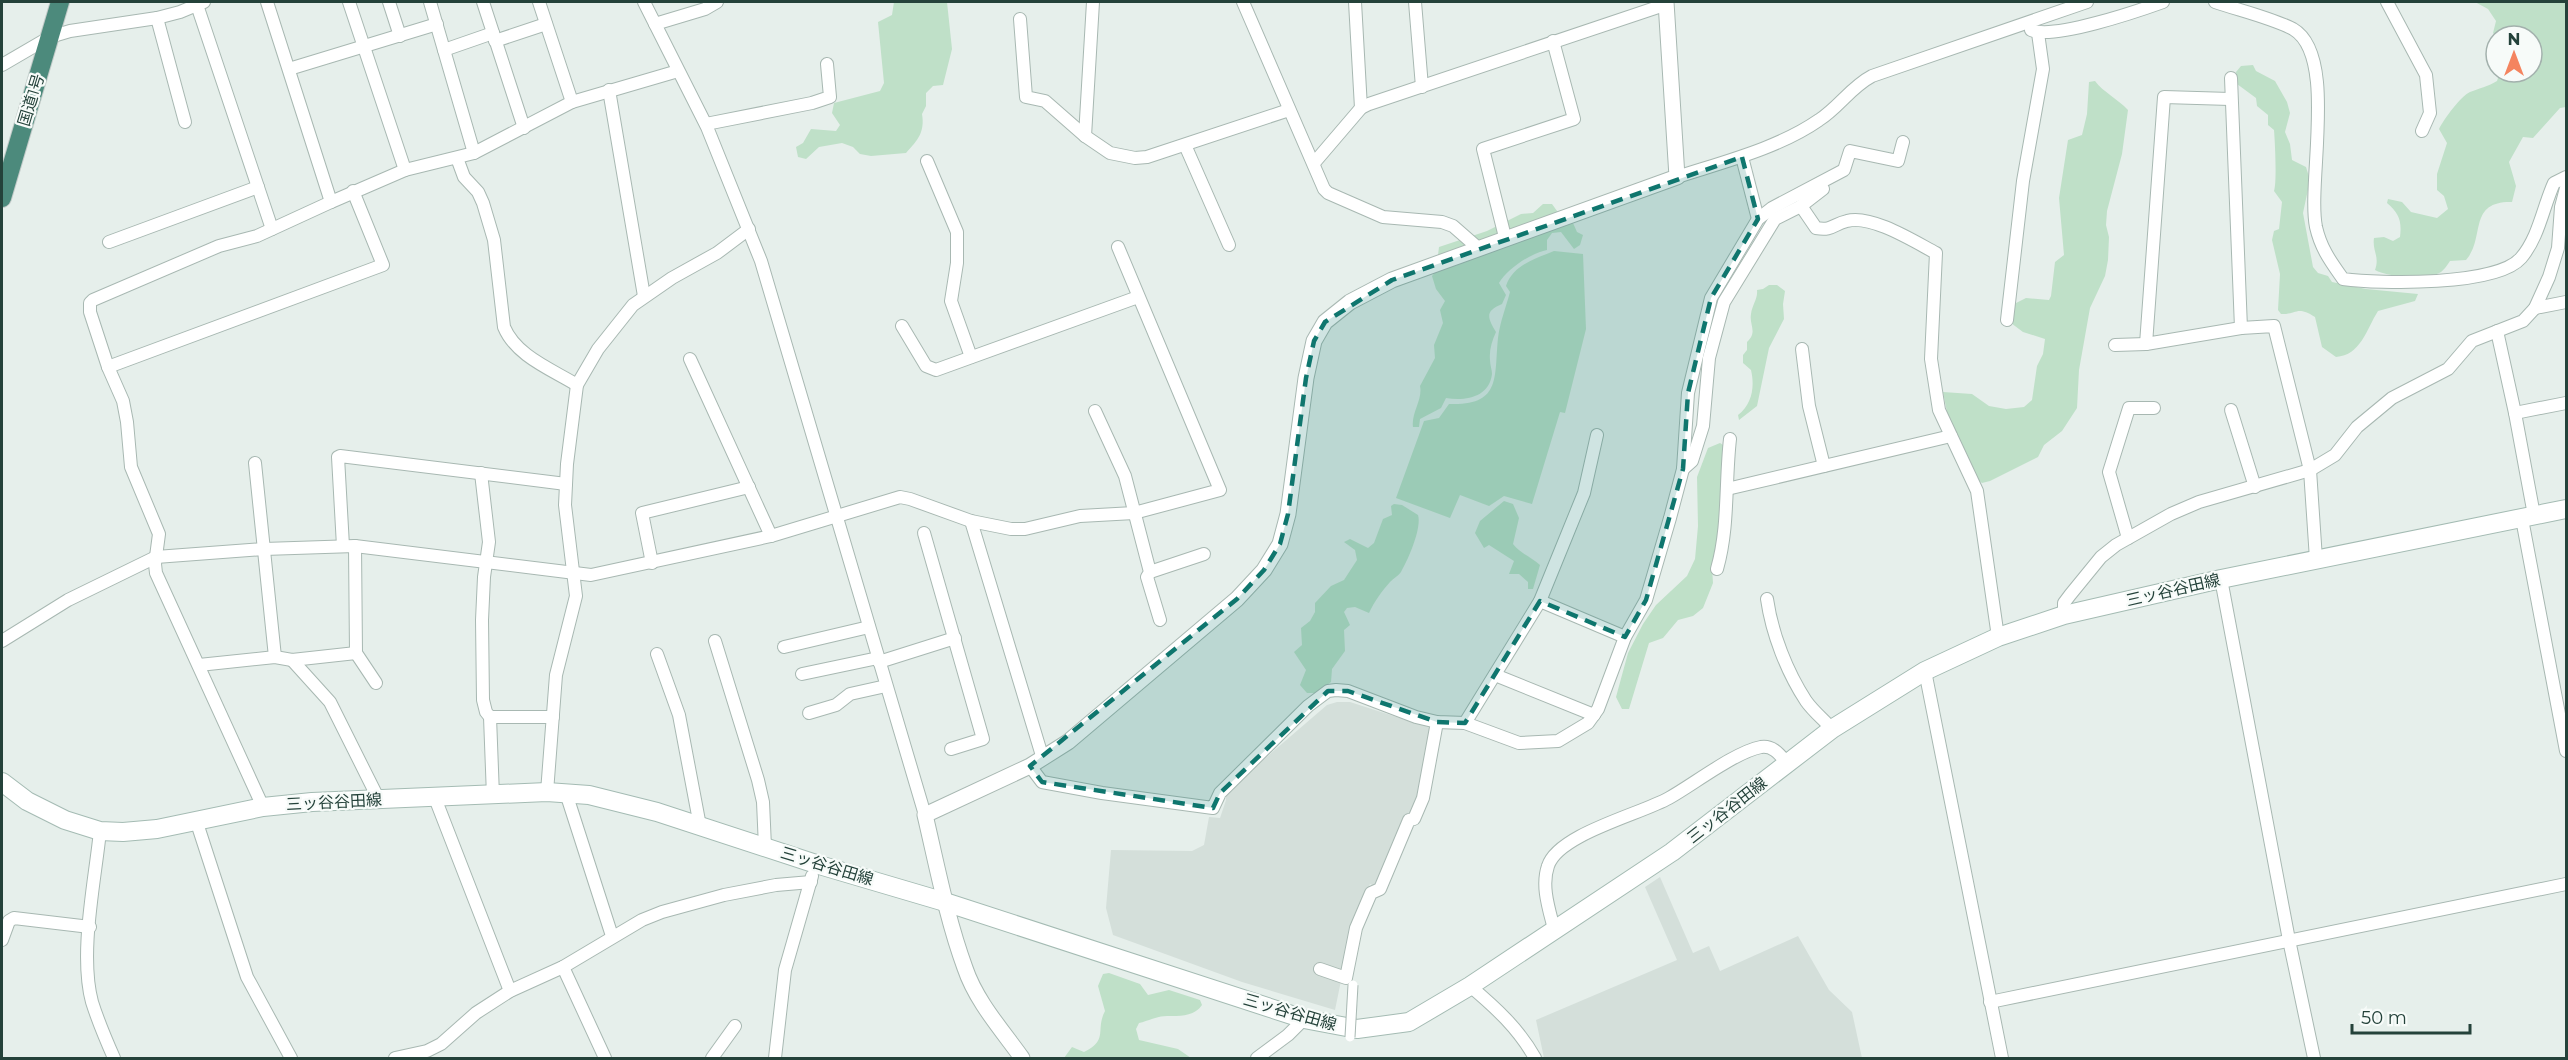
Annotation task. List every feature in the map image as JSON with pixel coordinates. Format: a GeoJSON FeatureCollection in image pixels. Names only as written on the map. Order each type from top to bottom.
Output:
{"type":"FeatureCollection","features":[{"type":"Feature","properties":{"kind":"highway","name":"国道1号"},"geometry":{"type":"LineString","coordinates":[[2,198],[60,2]]}},
{"type":"Feature","properties":{"kind":"main road","name":"三ッ谷谷田線"},"geometry":{"type":"LineString","coordinates":[[2,782],[45,812],[100,831],[157,829],[263,807],[547,792],[589,795],[631,804],[816,864],[945,902],[1304,1019],[1357,1029],[1409,1022],[1470,986],[1672,852],[1832,729],[1925,671],[1998,637],[2064,615],[2221,579],[2566,509]]}},
{"type":"Feature","properties":{"kind":"street"},"geometry":{"type":"LineString","coordinates":[[267,2],[332,202]]}},
{"type":"Feature","properties":{"kind":"street"},"geometry":{"type":"LineString","coordinates":[[348,2],[405,170]]}},
{"type":"Feature","properties":{"kind":"street"},"geometry":{"type":"LineString","coordinates":[[389,2],[400,36]]}},
{"type":"Feature","properties":{"kind":"street"},"geometry":{"type":"LineString","coordinates":[[430,2],[474,153]]}},
{"type":"Feature","properties":{"kind":"street"},"geometry":{"type":"LineString","coordinates":[[483,2],[524,128]]}},
{"type":"Feature","properties":{"kind":"street"},"geometry":{"type":"LineString","coordinates":[[539,2],[572,102]]}},
{"type":"Feature","properties":{"kind":"street"},"geometry":{"type":"LineString","coordinates":[[644,2],[706,124],[749,229],[925,815],[945,902],[965,970],[982,1003],[1022,1059]]}},
{"type":"Feature","properties":{"kind":"street"},"geometry":{"type":"LineString","coordinates":[[655,24],[705,9],[717,2]]}},
{"type":"Feature","properties":{"kind":"street"},"geometry":{"type":"LineString","coordinates":[[1085,136],[1093,2]]}},
{"type":"Feature","properties":{"kind":"street"},"geometry":{"type":"LineString","coordinates":[[1243,2],[1324,189],[1328,193],[1383,217],[1442,222],[1453,226],[1477,247]]}},
{"type":"Feature","properties":{"kind":"street"},"geometry":{"type":"LineString","coordinates":[[1355,2],[1361,108]]}},
{"type":"Feature","properties":{"kind":"street"},"geometry":{"type":"LineString","coordinates":[[1415,2],[1422,87]]}},
{"type":"Feature","properties":{"kind":"street"},"geometry":{"type":"LineString","coordinates":[[925,815],[1037,763],[1068,742],[1237,599],[1264,570],[1280,544],[1288,514],[1306,378],[1314,341],[1325,322],[1350,302],[1392,280],[1477,247],[1677,177],[1742,157],[1820,120],[1858,84],[1872,76],[2087,2]]}},
{"type":"Feature","properties":{"kind":"street"},"geometry":{"type":"LineString","coordinates":[[2023,24],[2038,33],[2125,16],[2163,2]]}},
{"type":"Feature","properties":{"kind":"street"},"geometry":{"type":"LineString","coordinates":[[2215,2],[2294,30],[2307,42],[2316,63],[2316,225],[2323,252],[2343,279],[2426,281],[2483,275],[2506,269],[2520,259],[2535,237],[2545,202],[2554,183],[2566,177]]}},
{"type":"Feature","properties":{"kind":"street"},"geometry":{"type":"LineString","coordinates":[[2387,2],[2426,75],[2430,113],[2422,131]]}},
{"type":"Feature","properties":{"kind":"street"},"geometry":{"type":"LineString","coordinates":[[2,65],[50,37],[70,31],[157,18],[201,3],[272,229]]}},
{"type":"Feature","properties":{"kind":"street"},"geometry":{"type":"LineString","coordinates":[[1314,164],[1361,108],[1666,3],[1677,177]]}},
{"type":"Feature","properties":{"kind":"street"},"geometry":{"type":"LineString","coordinates":[[157,18],[185,122]]}},
{"type":"Feature","properties":{"kind":"street"},"geometry":{"type":"LineString","coordinates":[[1020,19],[1026,97],[1046,101],[1085,136],[1110,153],[1121,157],[1147,157],[1289,110]]}},
{"type":"Feature","properties":{"kind":"street"},"geometry":{"type":"LineString","coordinates":[[289,69],[436,24]]}},
{"type":"Feature","properties":{"kind":"street"},"geometry":{"type":"LineString","coordinates":[[444,50],[546,24]]}},
{"type":"Feature","properties":{"kind":"street"},"geometry":{"type":"LineString","coordinates":[[2007,320],[2023,181],[2043,69],[2038,33]]}},
{"type":"Feature","properties":{"kind":"street"},"geometry":{"type":"LineString","coordinates":[[1505,237],[1483,149],[1575,119],[1553,41]]}},
{"type":"Feature","properties":{"kind":"street"},"geometry":{"type":"LineString","coordinates":[[706,124],[812,103],[830,97],[827,64]]}},
{"type":"Feature","properties":{"kind":"street"},"geometry":{"type":"LineString","coordinates":[[263,807],[156,573],[159,534],[130,467],[123,401],[108,368],[90,312],[90,303],[219,246],[272,229],[353,191],[405,170],[474,153],[572,102],[678,71]]}},
{"type":"Feature","properties":{"kind":"street"},"geometry":{"type":"LineString","coordinates":[[2231,78],[2230,99],[2241,328]]}},
{"type":"Feature","properties":{"kind":"street"},"geometry":{"type":"LineString","coordinates":[[609,90],[644,296]]}},
{"type":"Feature","properties":{"kind":"street"},"geometry":{"type":"LineString","coordinates":[[2146,344],[2164,97],[2230,99]]}},
{"type":"Feature","properties":{"kind":"street"},"geometry":{"type":"LineString","coordinates":[[970,521],[1042,782],[1102,793],[1213,807],[1220,793],[1308,706],[1328,692],[1348,691],[1383,706],[1437,722],[1466,723],[1519,742],[1558,741],[1577,732],[1594,715],[1625,636],[1646,600],[1683,469],[1688,393],[1711,298],[1758,219],[1772,208],[1844,170],[1850,151],[1898,160],[1904,142]]}},
{"type":"Feature","properties":{"kind":"street"},"geometry":{"type":"LineString","coordinates":[[1185,145],[1229,245]]}},
{"type":"Feature","properties":{"kind":"street"},"geometry":{"type":"LineString","coordinates":[[1742,157],[1758,219]]}},
{"type":"Feature","properties":{"kind":"street"},"geometry":{"type":"LineString","coordinates":[[457,158],[464,177],[478,192],[483,203],[494,240],[503,320],[509,340],[529,356],[578,385]]}},
{"type":"Feature","properties":{"kind":"street"},"geometry":{"type":"LineString","coordinates":[[927,161],[957,232],[957,263],[951,301],[971,357]]}},
{"type":"Feature","properties":{"kind":"street"},"geometry":{"type":"LineString","coordinates":[[1683,469],[1692,461],[1703,426],[1709,358],[1724,302],[1775,219],[1801,206],[1825,187],[1830,178]]}},
{"type":"Feature","properties":{"kind":"street"},"geometry":{"type":"LineString","coordinates":[[109,242],[258,187]]}},
{"type":"Feature","properties":{"kind":"street"},"geometry":{"type":"LineString","coordinates":[[2064,615],[2064,603],[2101,557],[2116,544],[2199,502],[2310,470],[2335,455],[2357,427],[2392,398],[2448,369],[2472,341],[2523,321],[2535,308],[2558,248],[2561,207],[2566,188]]}},
{"type":"Feature","properties":{"kind":"street"},"geometry":{"type":"LineString","coordinates":[[108,368],[383,266],[353,191]]}},
{"type":"Feature","properties":{"kind":"street"},"geometry":{"type":"LineString","coordinates":[[1801,206],[1816,228],[1828,231],[1849,220],[1883,225],[1936,253],[1931,359],[1939,410],[1977,491],[1998,637]]}},
{"type":"Feature","properties":{"kind":"street"},"geometry":{"type":"LineString","coordinates":[[547,792],[556,675],[575,607],[574,574],[565,506],[578,385],[598,349],[633,305],[644,296],[707,259],[749,229]]}},
{"type":"Feature","properties":{"kind":"street"},"geometry":{"type":"LineString","coordinates":[[2,640],[68,600],[156,557],[264,549],[349,546],[591,575],[771,536],[837,518],[900,497],[970,521],[1011,530],[1025,529],[1080,516],[1134,513],[1220,490],[1118,247]]}},
{"type":"Feature","properties":{"kind":"street"},"geometry":{"type":"LineString","coordinates":[[902,326],[927,366],[932,369],[941,369],[1138,297]]}},
{"type":"Feature","properties":{"kind":"street"},"geometry":{"type":"LineString","coordinates":[[2535,308],[2566,302]]}},
{"type":"Feature","properties":{"kind":"street"},"geometry":{"type":"LineString","coordinates":[[2115,345],[2146,344],[2241,328],[2274,326],[2310,470],[2316,559]]}},
{"type":"Feature","properties":{"kind":"street"},"geometry":{"type":"LineString","coordinates":[[2497,331],[2516,413],[2528,517],[2566,751]]}},
{"type":"Feature","properties":{"kind":"street"},"geometry":{"type":"LineString","coordinates":[[1802,349],[1809,406],[1824,466]]}},
{"type":"Feature","properties":{"kind":"street"},"geometry":{"type":"LineString","coordinates":[[690,359],[771,536]]}},
{"type":"Feature","properties":{"kind":"street"},"geometry":{"type":"LineString","coordinates":[[2516,413],[2566,403]]}},
{"type":"Feature","properties":{"kind":"street"},"geometry":{"type":"LineString","coordinates":[[2128,538],[2109,472],[2129,408],[2154,408]]}},
{"type":"Feature","properties":{"kind":"street"},"geometry":{"type":"LineString","coordinates":[[2231,410],[2255,487]]}},
{"type":"Feature","properties":{"kind":"street"},"geometry":{"type":"LineString","coordinates":[[1095,411],[1125,476],[1150,572]]}},
{"type":"Feature","properties":{"kind":"street"},"geometry":{"type":"LineString","coordinates":[[1466,723],[1540,601],[1584,493],[1597,435]]}},
{"type":"Feature","properties":{"kind":"street"},"geometry":{"type":"LineString","coordinates":[[1727,489],[1951,436]]}},
{"type":"Feature","properties":{"kind":"street"},"geometry":{"type":"LineString","coordinates":[[1717,569],[1724,544],[1726,472],[1730,439]]}},
{"type":"Feature","properties":{"kind":"street"},"geometry":{"type":"LineString","coordinates":[[376,683],[356,653],[349,546],[338,457],[566,484]]}},
{"type":"Feature","properties":{"kind":"street"},"geometry":{"type":"LineString","coordinates":[[255,463],[275,657]]}},
{"type":"Feature","properties":{"kind":"street"},"geometry":{"type":"LineString","coordinates":[[481,473],[489,542],[488,562],[484,577],[482,620],[483,700],[490,717],[493,796]]}},
{"type":"Feature","properties":{"kind":"street"},"geometry":{"type":"LineString","coordinates":[[652,563],[642,513],[749,487]]}},
{"type":"Feature","properties":{"kind":"street"},"geometry":{"type":"LineString","coordinates":[[924,533],[982,739],[951,749]]}},
{"type":"Feature","properties":{"kind":"street"},"geometry":{"type":"LineString","coordinates":[[1160,620],[1147,577],[1150,572],[1204,554]]}},
{"type":"Feature","properties":{"kind":"street"},"geometry":{"type":"LineString","coordinates":[[2221,579],[2289,940],[2314,1059]]}},
{"type":"Feature","properties":{"kind":"street"},"geometry":{"type":"LineString","coordinates":[[1767,599],[1769,615],[1785,662],[1807,702],[1832,729]]}},
{"type":"Feature","properties":{"kind":"street"},"geometry":{"type":"LineString","coordinates":[[1540,601],[1625,636]]}},
{"type":"Feature","properties":{"kind":"street"},"geometry":{"type":"LineString","coordinates":[[784,646],[869,627]]}},
{"type":"Feature","properties":{"kind":"street"},"geometry":{"type":"LineString","coordinates":[[802,674],[878,660],[955,638]]}},
{"type":"Feature","properties":{"kind":"street"},"geometry":{"type":"LineString","coordinates":[[715,641],[758,780],[763,802],[765,847]]}},
{"type":"Feature","properties":{"kind":"street"},"geometry":{"type":"LineString","coordinates":[[199,665],[275,657],[292,660],[356,653]]}},
{"type":"Feature","properties":{"kind":"street"},"geometry":{"type":"LineString","coordinates":[[657,654],[679,715],[700,826]]}},
{"type":"Feature","properties":{"kind":"street"},"geometry":{"type":"LineString","coordinates":[[292,660],[330,702],[379,800]]}},
{"type":"Feature","properties":{"kind":"street"},"geometry":{"type":"LineString","coordinates":[[1925,671],[2002,1059]]}},
{"type":"Feature","properties":{"kind":"street"},"geometry":{"type":"LineString","coordinates":[[1495,675],[1594,715]]}},
{"type":"Feature","properties":{"kind":"street"},"geometry":{"type":"LineString","coordinates":[[809,713],[836,705],[850,694],[886,686]]}},
{"type":"Feature","properties":{"kind":"street"},"geometry":{"type":"LineString","coordinates":[[490,717],[552,717]]}},
{"type":"Feature","properties":{"kind":"street"},"geometry":{"type":"LineString","coordinates":[[1320,969],[1346,978],[1356,928],[1371,893],[1380,889],[1409,820],[1414,819],[1423,798],[1437,722]]}},
{"type":"Feature","properties":{"kind":"street"},"geometry":{"type":"LineString","coordinates":[[1554,929],[1546,896],[1546,880],[1548,865],[1560,850],[1596,829],[1667,799],[1720,766],[1759,748],[1773,749],[1787,763]]}},
{"type":"Feature","properties":{"kind":"street"},"geometry":{"type":"LineString","coordinates":[[566,793],[612,936]]}},
{"type":"Feature","properties":{"kind":"street"},"geometry":{"type":"LineString","coordinates":[[435,798],[510,992]]}},
{"type":"Feature","properties":{"kind":"street"},"geometry":{"type":"LineString","coordinates":[[196,820],[247,977],[291,1059]]}},
{"type":"Feature","properties":{"kind":"street"},"geometry":{"type":"LineString","coordinates":[[100,831],[88,970],[92,1001],[114,1059]]}},
{"type":"Feature","properties":{"kind":"street"},"geometry":{"type":"LineString","coordinates":[[775,1059],[785,970],[816,864]]}},
{"type":"Feature","properties":{"kind":"street"},"geometry":{"type":"LineString","coordinates":[[395,1059],[427,1052],[441,1044],[476,1013],[510,992],[563,967],[642,920],[688,904],[755,889],[811,882]]}},
{"type":"Feature","properties":{"kind":"street"},"geometry":{"type":"LineString","coordinates":[[1990,1002],[2566,884]]}},
{"type":"Feature","properties":{"kind":"street"},"geometry":{"type":"LineString","coordinates":[[2,940],[9,921],[14,918],[90,927]]}},
{"type":"Feature","properties":{"kind":"street"},"geometry":{"type":"LineString","coordinates":[[563,967],[605,1059]]}},
{"type":"Feature","properties":{"kind":"street"},"geometry":{"type":"LineString","coordinates":[[1350,1037],[1353,985]]}},
{"type":"Feature","properties":{"kind":"street"},"geometry":{"type":"LineString","coordinates":[[1470,986],[1517,1029],[1535,1059]]}},
{"type":"Feature","properties":{"kind":"street"},"geometry":{"type":"LineString","coordinates":[[1257,1059],[1288,1035],[1304,1019]]}},
{"type":"Feature","properties":{"kind":"street"},"geometry":{"type":"LineString","coordinates":[[712,1059],[735,1026]]}},
{"type":"Feature","properties":{"kind":"highlighted area"},"geometry":{"type":"Polygon","coordinates":[[[1742,157],[1758,219],[1711,298],[1688,393],[1683,469],[1646,600],[1625,637],[1540,601],[1465,723],[1437,722],[1348,691],[1328,691],[1220,793],[1213,808],[1042,782],[1030,766],[1237,599],[1264,570],[1280,544],[1288,514],[1306,378],[1314,341],[1325,322],[1392,280],[1742,157]]]}},
{"type":"Feature","properties":{"kind":"shaded area"},"geometry":{"type":"Polygon","coordinates":[[[1350,702],[1431,728],[1419,795],[1411,815],[1406,814],[1377,887],[1370,884],[1353,922],[1335,1010],[1242,982],[1113,935],[1106,908],[1111,850],[1192,851],[1204,845],[1209,817],[1220,818],[1226,792],[1327,705],[1350,702]]]}},
{"type":"Feature","properties":{"kind":"shaded area"},"geometry":{"type":"Polygon","coordinates":[[[1660,877],[1693,953],[1709,946],[1720,971],[1798,936],[1829,990],[1852,1012],[1862,1058],[1544,1058],[1536,1020],[1677,960],[1645,887],[1660,877]]]}},
{"type":"Feature","properties":{"kind":"green space"},"geometry":{"type":"Polygon","coordinates":[[[894,2],[947,2],[952,49],[943,85],[933,86],[926,93],[926,106],[922,114],[922,126],[917,140],[906,153],[871,156],[860,154],[853,147],[842,143],[819,147],[806,159],[798,157],[796,147],[803,143],[811,129],[836,131],[840,125],[832,113],[834,103],[880,91],[884,83],[878,22],[892,15],[894,2]]]}},
{"type":"Feature","properties":{"kind":"green space"},"geometry":{"type":"Polygon","coordinates":[[[2475,2],[2566,2],[2566,107],[2560,108],[2533,138],[2523,137],[2509,162],[2516,186],[2512,202],[2498,203],[2483,214],[2472,251],[2466,260],[2450,261],[2441,272],[2427,276],[2408,277],[2375,270],[2377,261],[2374,238],[2384,237],[2393,241],[2400,237],[2399,218],[2387,203],[2388,199],[2402,202],[2411,212],[2437,218],[2448,209],[2444,196],[2437,190],[2437,174],[2447,143],[2439,129],[2466,94],[2491,84],[2544,84],[2544,24],[2495,24],[2496,21],[2488,9],[2475,2]]]}},
{"type":"Feature","properties":{"kind":"green space"},"geometry":{"type":"Polygon","coordinates":[[[2253,65],[2256,71],[2275,81],[2287,102],[2290,113],[2285,132],[2290,144],[2292,160],[2306,167],[2310,180],[2303,213],[2313,267],[2318,273],[2328,276],[2332,282],[2366,289],[2418,294],[2415,301],[2378,311],[2357,347],[2344,355],[2336,357],[2322,347],[2315,317],[2300,311],[2281,314],[2278,310],[2280,274],[2272,240],[2274,231],[2279,229],[2282,202],[2274,191],[2276,171],[2274,130],[2268,125],[2268,115],[2257,106],[2256,98],[2237,84],[2236,72],[2241,66],[2253,65]]]}},
{"type":"Feature","properties":{"kind":"green space"},"geometry":{"type":"Polygon","coordinates":[[[2095,81],[2128,110],[2122,154],[2107,211],[2108,260],[2105,276],[2090,308],[2079,370],[2077,408],[2062,431],[2044,445],[2038,457],[1982,483],[1976,478],[1950,427],[1943,392],[1972,394],[1989,406],[2006,409],[2024,407],[2032,400],[2037,366],[2043,354],[2045,339],[2023,332],[2011,323],[2014,304],[2026,298],[2049,300],[2051,296],[2055,262],[2064,255],[2059,198],[2068,140],[2082,135],[2087,114],[2089,82],[2095,81]]]}},
{"type":"Feature","properties":{"kind":"green space"},"geometry":{"type":"Polygon","coordinates":[[[1543,204],[1552,204],[1565,222],[1573,223],[1577,232],[1583,235],[1580,245],[1574,249],[1561,232],[1552,233],[1547,240],[1547,250],[1534,254],[1508,272],[1499,283],[1506,295],[1502,304],[1493,309],[1489,315],[1496,332],[1490,353],[1492,374],[1490,382],[1481,393],[1475,396],[1461,399],[1446,398],[1441,408],[1420,419],[1419,427],[1413,427],[1420,386],[1435,358],[1434,345],[1443,323],[1440,310],[1445,301],[1436,289],[1432,276],[1436,271],[1439,247],[1487,231],[1521,214],[1533,213],[1543,204]]]}},
{"type":"Feature","properties":{"kind":"green space"},"geometry":{"type":"Polygon","coordinates":[[[1554,251],[1583,254],[1586,329],[1565,413],[1560,412],[1532,504],[1504,496],[1489,506],[1460,495],[1450,518],[1396,498],[1424,421],[1439,418],[1449,404],[1478,400],[1487,394],[1492,386],[1495,377],[1499,332],[1510,292],[1506,286],[1509,279],[1519,268],[1554,251]]]}},
{"type":"Feature","properties":{"kind":"green space"},"geometry":{"type":"Polygon","coordinates":[[[1769,285],[1777,285],[1785,291],[1784,319],[1769,348],[1757,406],[1739,420],[1738,415],[1749,400],[1753,383],[1751,370],[1743,363],[1747,342],[1753,332],[1752,311],[1757,290],[1769,285]]]}},
{"type":"Feature","properties":{"kind":"green space"},"geometry":{"type":"Polygon","coordinates":[[[1720,443],[1726,447],[1717,549],[1712,568],[1713,583],[1703,608],[1693,616],[1678,620],[1663,638],[1649,643],[1629,709],[1622,709],[1616,697],[1628,653],[1656,605],[1687,576],[1695,559],[1698,526],[1697,477],[1708,448],[1720,443]]]}},
{"type":"Feature","properties":{"kind":"green space"},"geometry":{"type":"Polygon","coordinates":[[[1504,501],[1513,504],[1519,518],[1513,544],[1540,565],[1533,589],[1528,589],[1528,582],[1519,574],[1509,574],[1514,561],[1489,545],[1484,548],[1475,533],[1480,521],[1504,501]]]}},
{"type":"Feature","properties":{"kind":"green space"},"geometry":{"type":"Polygon","coordinates":[[[1402,505],[1418,515],[1418,528],[1407,560],[1401,572],[1384,589],[1369,613],[1355,607],[1347,608],[1344,612],[1350,625],[1344,630],[1345,651],[1332,669],[1331,682],[1316,693],[1307,693],[1300,685],[1306,670],[1294,652],[1302,645],[1301,628],[1310,621],[1315,612],[1315,603],[1331,586],[1344,580],[1357,560],[1355,550],[1344,542],[1350,539],[1368,548],[1374,543],[1383,519],[1392,515],[1391,506],[1402,505]]]}},
{"type":"Feature","properties":{"kind":"green space"},"geometry":{"type":"Polygon","coordinates":[[[1109,973],[1140,984],[1148,995],[1169,990],[1200,1000],[1202,1005],[1191,1014],[1163,1016],[1139,1023],[1136,1029],[1139,1040],[1178,1049],[1191,1058],[1064,1058],[1072,1047],[1084,1052],[1092,1048],[1099,1039],[1105,1011],[1098,986],[1103,974],[1109,973]]]}}]}
